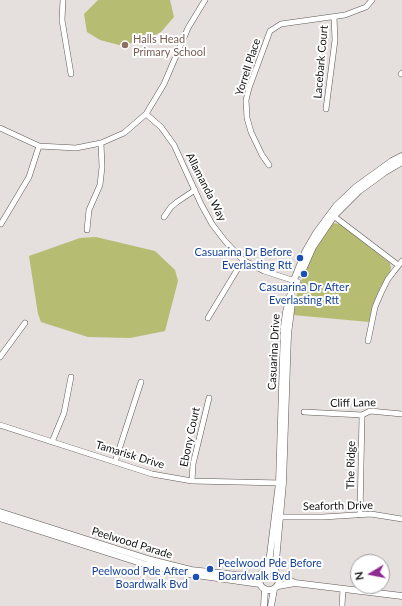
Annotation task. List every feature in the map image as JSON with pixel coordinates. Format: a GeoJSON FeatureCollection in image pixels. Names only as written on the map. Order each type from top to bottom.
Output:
{"type":"FeatureCollection","features":[{"type":"Feature","properties":{"kind":"street"},"geometry":{"type":"LineString","coordinates":[[63,0],[62,20],[71,74]]}},
{"type":"Feature","properties":{"kind":"street"},"geometry":{"type":"LineString","coordinates":[[0,128],[39,146],[76,148],[101,142],[124,133],[146,114],[164,84],[188,28],[205,0]]}},
{"type":"Feature","properties":{"kind":"street","name":"Yorrell Place"},"geometry":{"type":"LineString","coordinates":[[269,165],[262,155],[251,132],[247,118],[246,100],[270,31],[282,24],[345,15],[366,7],[372,0]]}},
{"type":"Feature","properties":{"kind":"street","name":"Lacebark Court"},"geometry":{"type":"LineString","coordinates":[[326,109],[335,40],[334,17]]}},
{"type":"Feature","properties":{"kind":"street","name":"Allamanda Way"},"geometry":{"type":"LineString","coordinates":[[146,114],[161,127],[174,145],[212,224],[225,241],[243,260],[264,271],[296,281]]}},
{"type":"Feature","properties":{"kind":"street"},"geometry":{"type":"LineString","coordinates":[[88,230],[89,210],[100,185],[102,167],[101,142]]}},
{"type":"Feature","properties":{"kind":"street"},"geometry":{"type":"LineString","coordinates":[[2,224],[29,177],[39,146]]}},
{"type":"Feature","properties":{"kind":"street","name":"Casuarina Drive"},"geometry":{"type":"LineString","coordinates":[[273,572],[281,483],[288,334],[296,281],[336,206],[356,187],[402,156]]}},
{"type":"Feature","properties":{"kind":"street","name":"Casuarina Drive"},"geometry":{"type":"LineString","coordinates":[[332,215],[359,191],[385,172],[402,162]]}},
{"type":"Feature","properties":{"kind":"street"},"geometry":{"type":"LineString","coordinates":[[164,217],[171,207],[195,190]]}},
{"type":"Feature","properties":{"kind":"street"},"geometry":{"type":"LineString","coordinates":[[332,215],[400,263],[381,292],[375,307],[368,341]]}},
{"type":"Feature","properties":{"kind":"street"},"geometry":{"type":"LineString","coordinates":[[208,318],[243,260]]}},
{"type":"Feature","properties":{"kind":"street"},"geometry":{"type":"LineString","coordinates":[[0,357],[25,323]]}},
{"type":"Feature","properties":{"kind":"street"},"geometry":{"type":"LineString","coordinates":[[52,442],[64,413],[71,378]]}},
{"type":"Feature","properties":{"kind":"street"},"geometry":{"type":"LineString","coordinates":[[115,462],[141,382]]}},
{"type":"Feature","properties":{"kind":"street","name":"Ebony Court"},"geometry":{"type":"LineString","coordinates":[[192,481],[193,464],[209,398]]}},
{"type":"Feature","properties":{"kind":"street","name":"Cliff Lane"},"geometry":{"type":"LineString","coordinates":[[304,412],[362,415],[370,411],[402,414]]}},
{"type":"Feature","properties":{"kind":"street","name":"The Ridge"},"geometry":{"type":"LineString","coordinates":[[360,515],[362,415]]}},
{"type":"Feature","properties":{"kind":"street","name":"Tamarisk Drive"},"geometry":{"type":"LineString","coordinates":[[0,425],[152,474],[192,481],[281,483]]}},
{"type":"Feature","properties":{"kind":"street","name":"Peelwood Parade"},"geometry":{"type":"LineString","coordinates":[[0,512],[165,564],[191,570],[248,577],[261,575]]}},
{"type":"Feature","properties":{"kind":"street","name":"Seaforth Drive"},"geometry":{"type":"LineString","coordinates":[[278,517],[323,517],[371,514],[402,519]]}},
{"type":"Feature","properties":{"kind":"street","name":"Peelwood Parade"},"geometry":{"type":"LineString","coordinates":[[0,518],[147,565],[262,587]]}},
{"type":"Feature","properties":{"kind":"street"},"geometry":{"type":"LineString","coordinates":[[271,606],[279,580],[273,572]]}},
{"type":"Feature","properties":{"kind":"street"},"geometry":{"type":"LineString","coordinates":[[264,606],[260,579],[261,575],[273,572],[295,583],[402,596]]}},
{"type":"Feature","properties":{"kind":"street"},"geometry":{"type":"LineString","coordinates":[[262,587],[276,588],[295,583]]}},
{"type":"Feature","properties":{"kind":"street"},"geometry":{"type":"LineString","coordinates":[[342,606],[343,589]]}},
{"type":"Feature","properties":{"kind":"green space"},"geometry":{"type":"Polygon","coordinates":[[[98,0],[170,0],[174,17],[161,32],[144,41],[119,45],[100,40],[87,32],[84,14],[98,0]]]}},
{"type":"Feature","properties":{"kind":"green space"},"geometry":{"type":"Polygon","coordinates":[[[332,223],[340,224],[390,263],[391,268],[389,275],[381,286],[373,304],[369,322],[293,315],[295,300],[308,261],[316,245],[332,223]]]}},
{"type":"Feature","properties":{"kind":"green space"},"geometry":{"type":"Polygon","coordinates":[[[96,237],[155,251],[175,270],[178,281],[165,331],[130,338],[88,337],[41,322],[38,314],[29,256],[80,238],[96,237]]]}},
{"type":"Feature","properties":{"kind":"place","name":"Halls Head Primary School"},"geometry":{"type":"Point","coordinates":[125,45]}},
{"type":"Feature","properties":{"kind":"place","name":"Casuarina Dr Before Everlasting Rtt"},"geometry":{"type":"Point","coordinates":[300,258]}},
{"type":"Feature","properties":{"kind":"place","name":"Casuarina Dr After Everlasting Rtt"},"geometry":{"type":"Point","coordinates":[304,274]}},
{"type":"Feature","properties":{"kind":"place","name":"Peelwood Pde Before Boardwalk Bvd"},"geometry":{"type":"Point","coordinates":[210,569]}},
{"type":"Feature","properties":{"kind":"place","name":"Peelwood Pde After Boardwalk Bvd"},"geometry":{"type":"Point","coordinates":[196,577]}}]}
